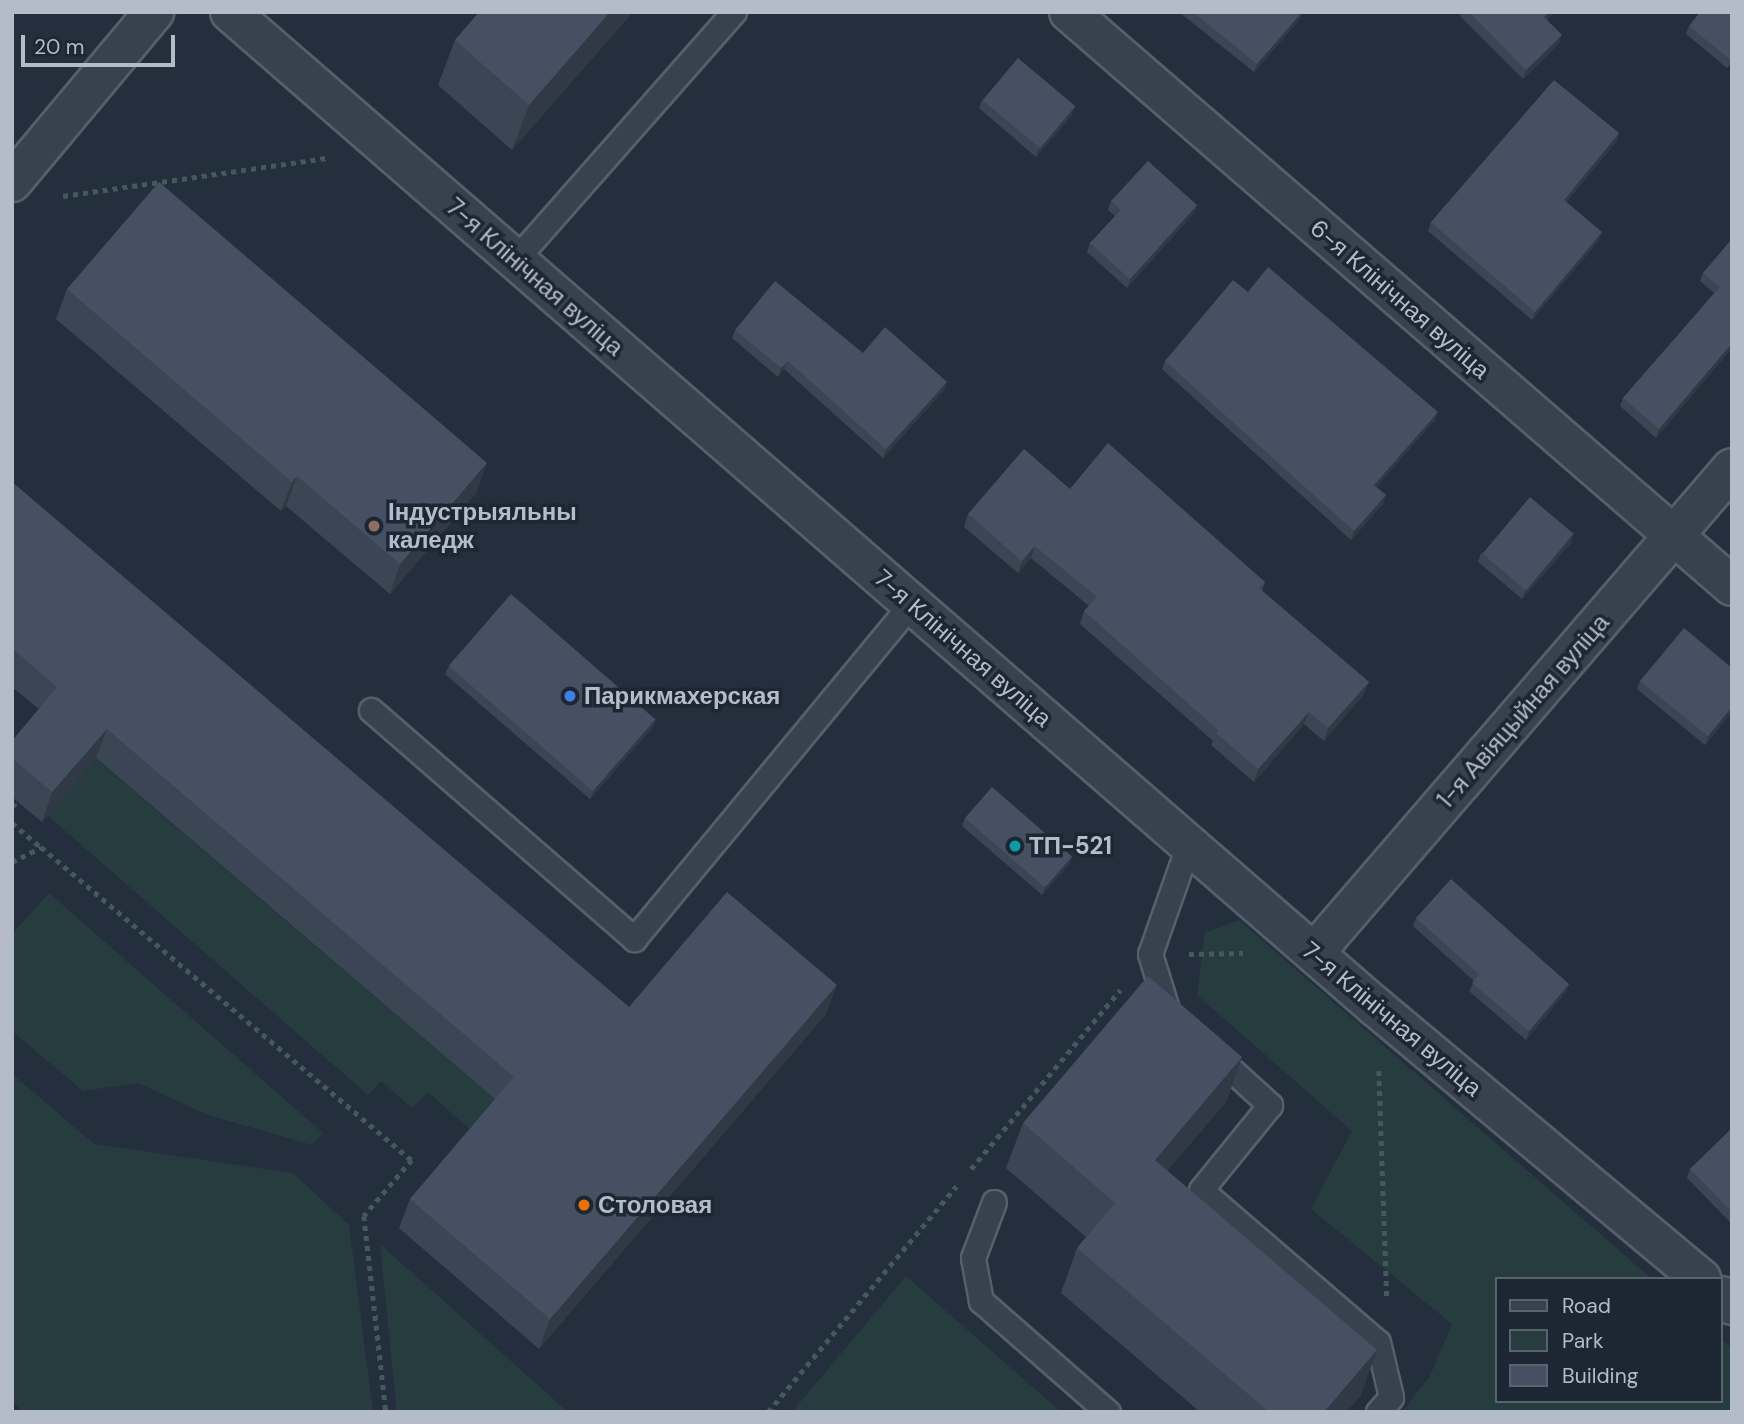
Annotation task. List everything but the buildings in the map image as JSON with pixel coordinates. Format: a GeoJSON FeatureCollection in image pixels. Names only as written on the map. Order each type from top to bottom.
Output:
{"type":"FeatureCollection","features":[{"type":"Feature","properties":{"kind":"street"},"geometry":{"type":"LineString","coordinates":[[12,182],[154,12]]}},
{"type":"Feature","properties":{"kind":"street","name":"7-я Клінічная вуліца"},"geometry":{"type":"LineString","coordinates":[[230,12],[1376,1007],[1699,1277]]}},
{"type":"Feature","properties":{"kind":"street","name":"6-я Клінічная вуліца"},"geometry":{"type":"LineString","coordinates":[[1069,12],[1732,586]]}},
{"type":"Feature","properties":{"kind":"street","name":"1-я Авіяцыйная вуліца"},"geometry":{"type":"LineString","coordinates":[[1314,953],[1732,468]]}},
{"type":"Feature","properties":{"kind":"lane"},"geometry":{"type":"LineString","coordinates":[[515,260],[734,12]]}},
{"type":"Feature","properties":{"kind":"lane"},"geometry":{"type":"LineString","coordinates":[[371,710],[634,939],[912,603]]}},
{"type":"Feature","properties":{"kind":"lane"},"geometry":{"type":"LineString","coordinates":[[1189,843],[1150,954],[1165,1009],[1270,1105],[1201,1191],[1378,1342],[1391,1397],[1378,1412]]}},
{"type":"Feature","properties":{"kind":"lane"},"geometry":{"type":"LineString","coordinates":[[994,1202],[973,1258],[981,1301],[1108,1412]]}},
{"type":"Feature","properties":{"kind":"path"},"geometry":{"type":"LineString","coordinates":[[52,197],[388,149]]}},
{"type":"Feature","properties":{"kind":"path"},"geometry":{"type":"LineString","coordinates":[[12,807],[17,801]]}},
{"type":"Feature","properties":{"kind":"path"},"geometry":{"type":"LineString","coordinates":[[12,823],[412,1160],[364,1216],[386,1412]]}},
{"type":"Feature","properties":{"kind":"path"},"geometry":{"type":"LineString","coordinates":[[12,862],[41,847]]}},
{"type":"Feature","properties":{"kind":"path"},"geometry":{"type":"LineString","coordinates":[[768,1412],[1150,954],[1314,953]]}},
{"type":"Feature","properties":{"kind":"path"},"geometry":{"type":"LineString","coordinates":[[1376,1007],[1388,1314]]}},
{"type":"Feature","properties":{"kind":"green space"},"geometry":{"type":"Polygon","coordinates":[[[88,752],[483,1089],[520,1087],[477,1136],[428,1092],[412,1108],[381,1081],[368,1095],[47,815],[80,777],[88,752]]]}},
{"type":"Feature","properties":{"kind":"green space"},"geometry":{"type":"Polygon","coordinates":[[[49,893],[323,1133],[312,1145],[208,1115],[138,1083],[83,1091],[12,1031],[12,934],[49,893]]]}},
{"type":"Feature","properties":{"kind":"green space"},"geometry":{"type":"Polygon","coordinates":[[[1239,920],[1650,1277],[1496,1277],[1496,1403],[1723,1403],[1723,1341],[1732,1348],[1732,1412],[1402,1412],[1430,1376],[1452,1324],[1311,1209],[1352,1131],[1197,995],[1205,933],[1239,920]]]}},
{"type":"Feature","properties":{"kind":"green space"},"geometry":{"type":"Polygon","coordinates":[[[12,1074],[94,1144],[293,1173],[349,1225],[373,1412],[24,1412],[12,1401],[12,1074]]]}},
{"type":"Feature","properties":{"kind":"green space"},"geometry":{"type":"Polygon","coordinates":[[[380,1244],[568,1412],[397,1412],[380,1244]]]}},
{"type":"Feature","properties":{"kind":"green space"},"geometry":{"type":"Polygon","coordinates":[[[906,1276],[1061,1412],[792,1412],[906,1276]]]}},
{"type":"Feature","properties":{"kind":"place","name":"Індустрыяльны каледж"},"geometry":{"type":"Point","coordinates":[374,526]}},
{"type":"Feature","properties":{"kind":"place","name":"Парикмахерская"},"geometry":{"type":"Point","coordinates":[570,696]}},
{"type":"Feature","properties":{"kind":"place","name":"ТП-521"},"geometry":{"type":"Point","coordinates":[1015,846]}},
{"type":"Feature","properties":{"kind":"place","name":"Столовая"},"geometry":{"type":"Point","coordinates":[584,1205]}}]}
